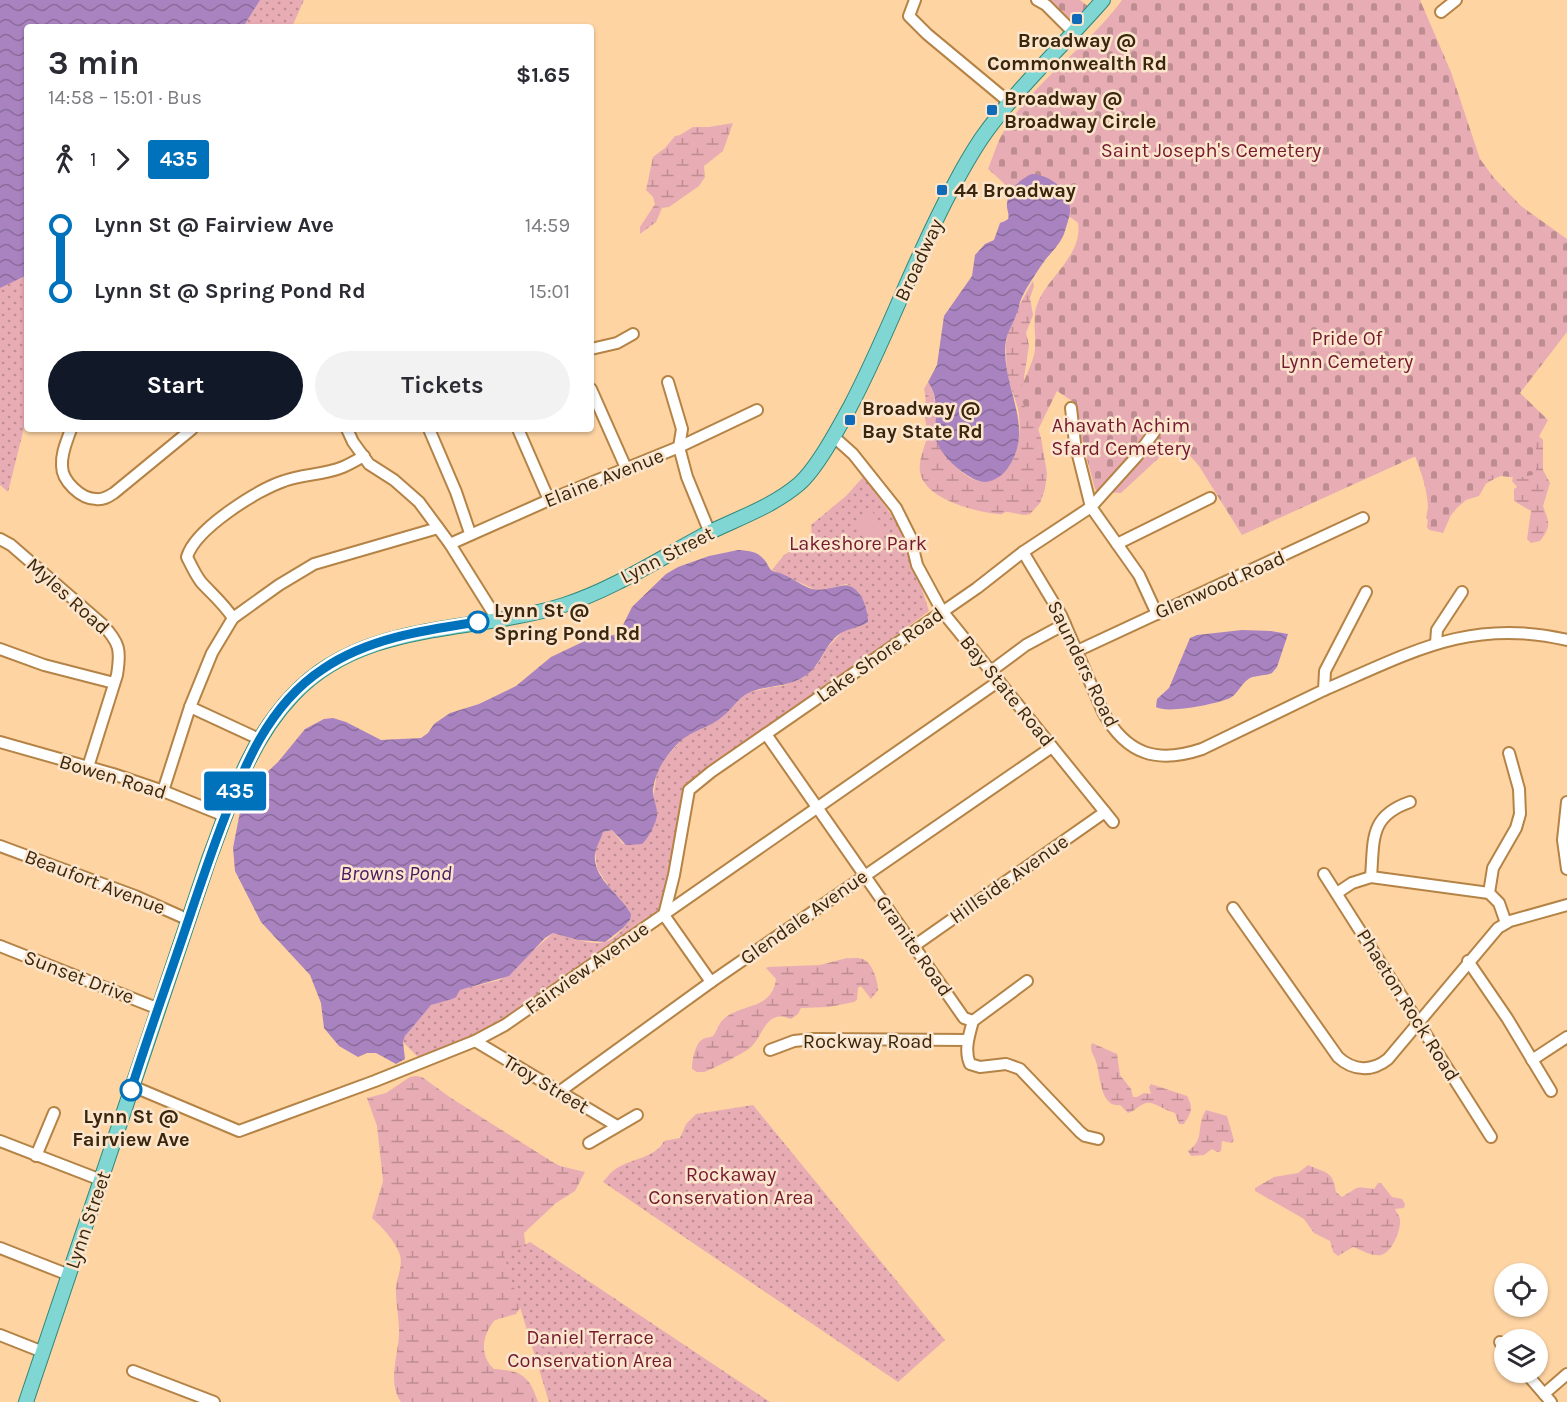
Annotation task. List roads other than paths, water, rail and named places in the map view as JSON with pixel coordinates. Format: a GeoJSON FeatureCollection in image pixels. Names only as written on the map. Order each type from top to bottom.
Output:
{"type":"FeatureCollection","features":[{"type":"Feature","properties":{"kind":"main road","name":"Broadway"},"geometry":{"type":"LineString","coordinates":[[824,450],[834,437],[874,361],[952,188],[980,140],[1010,103],[1103,0]]}},
{"type":"Feature","properties":{"kind":"main road","name":"Lynn Street"},"geometry":{"type":"LineString","coordinates":[[26,1402],[132,1086],[240,776],[259,739],[295,693],[322,669],[360,649],[405,634],[522,616],[565,605],[595,592],[784,495],[802,481],[824,450]]}},
{"type":"Feature","properties":{"kind":"street"},"geometry":{"type":"LineString","coordinates":[[915,0],[909,16],[927,34],[1010,103]]}},
{"type":"Feature","properties":{"kind":"street"},"geometry":{"type":"LineString","coordinates":[[1037,0],[1046,5],[1074,33]]}},
{"type":"Feature","properties":{"kind":"street"},"geometry":{"type":"LineString","coordinates":[[1441,12],[1456,0]]}},
{"type":"Feature","properties":{"kind":"street"},"geometry":{"type":"LineString","coordinates":[[594,348],[617,343],[633,334]]}},
{"type":"Feature","properties":{"kind":"street"},"geometry":{"type":"LineString","coordinates":[[668,382],[682,429],[679,447],[687,477],[710,532]]}},
{"type":"Feature","properties":{"kind":"street"},"geometry":{"type":"LineString","coordinates":[[594,396],[626,468]]}},
{"type":"Feature","properties":{"kind":"street"},"geometry":{"type":"LineString","coordinates":[[1071,408],[1075,443],[1091,507],[1139,575],[1157,614]]}},
{"type":"Feature","properties":{"kind":"street","name":"Elaine Avenue"},"geometry":{"type":"LineString","coordinates":[[450,544],[470,533],[679,447],[758,410]]}},
{"type":"Feature","properties":{"kind":"street","name":"Lake Shore Road"},"geometry":{"type":"LineString","coordinates":[[664,915],[674,875],[689,790],[711,772],[1023,552],[1091,507],[1137,456],[1156,428]]}},
{"type":"Feature","properties":{"kind":"street"},"geometry":{"type":"LineString","coordinates":[[70,432],[63,454],[62,473],[78,492],[98,500],[114,493],[188,432]]}},
{"type":"Feature","properties":{"kind":"street"},"geometry":{"type":"LineString","coordinates":[[348,432],[369,464],[394,480],[419,502],[450,544],[497,619]]}},
{"type":"Feature","properties":{"kind":"street"},"geometry":{"type":"LineString","coordinates":[[430,432],[456,492],[470,533]]}},
{"type":"Feature","properties":{"kind":"street"},"geometry":{"type":"LineString","coordinates":[[519,432],[549,500]]}},
{"type":"Feature","properties":{"kind":"street","name":"Bay State Road"},"geometry":{"type":"LineString","coordinates":[[834,437],[853,454],[896,508],[909,536],[917,565],[942,611],[1113,822]]}},
{"type":"Feature","properties":{"kind":"street"},"geometry":{"type":"LineString","coordinates":[[233,618],[224,603],[194,571],[187,556],[190,547],[215,523],[258,492],[285,480],[342,468],[364,456]]}},
{"type":"Feature","properties":{"kind":"street"},"geometry":{"type":"LineString","coordinates":[[1117,544],[1210,498]]}},
{"type":"Feature","properties":{"kind":"street","name":"Glenwood Road"},"geometry":{"type":"LineString","coordinates":[[1077,651],[1234,580],[1363,518]]}},
{"type":"Feature","properties":{"kind":"street"},"geometry":{"type":"LineString","coordinates":[[163,790],[190,707],[212,653],[233,618],[279,585],[314,564],[438,528]]}},
{"type":"Feature","properties":{"kind":"street","name":"Myles Road"},"geometry":{"type":"LineString","coordinates":[[0,539],[11,545],[51,579],[116,639],[120,652],[114,683],[88,767]]}},
{"type":"Feature","properties":{"kind":"street","name":"Saunders Road"},"geometry":{"type":"LineString","coordinates":[[1023,552],[1065,624],[1110,726],[1130,745],[1156,756],[1178,756],[1202,748],[1324,690],[1436,643],[1468,635],[1501,633],[1567,640]]}},
{"type":"Feature","properties":{"kind":"street"},"geometry":{"type":"LineString","coordinates":[[1324,690],[1325,671],[1366,592]]}},
{"type":"Feature","properties":{"kind":"street"},"geometry":{"type":"LineString","coordinates":[[1436,643],[1438,629],[1462,592]]}},
{"type":"Feature","properties":{"kind":"street"},"geometry":{"type":"LineString","coordinates":[[991,671],[1026,645],[1065,624]]}},
{"type":"Feature","properties":{"kind":"street"},"geometry":{"type":"LineString","coordinates":[[0,649],[44,665],[114,683]]}},
{"type":"Feature","properties":{"kind":"street","name":"Fairview Avenue"},"geometry":{"type":"LineString","coordinates":[[132,1086],[238,1131],[476,1041],[505,1024],[664,915],[999,681]]}},
{"type":"Feature","properties":{"kind":"street"},"geometry":{"type":"LineString","coordinates":[[190,707],[259,739]]}},
{"type":"Feature","properties":{"kind":"street","name":"Granite Road"},"geometry":{"type":"LineString","coordinates":[[766,734],[964,1018],[973,1021]]}},
{"type":"Feature","properties":{"kind":"street","name":"Bowen Road"},"geometry":{"type":"LineString","coordinates":[[0,742],[163,790],[225,816]]}},
{"type":"Feature","properties":{"kind":"street","name":"Glendale Avenue"},"geometry":{"type":"LineString","coordinates":[[559,1092],[711,982],[1052,747]]}},
{"type":"Feature","properties":{"kind":"street"},"geometry":{"type":"LineString","coordinates":[[1489,893],[1493,868],[1516,828],[1520,814],[1519,789],[1509,753]]}},
{"type":"Feature","properties":{"kind":"street"},"geometry":{"type":"LineString","coordinates":[[1371,877],[1375,836],[1379,824],[1391,810],[1410,802]]}},
{"type":"Feature","properties":{"kind":"street"},"geometry":{"type":"LineString","coordinates":[[1567,802],[1563,840],[1567,869]]}},
{"type":"Feature","properties":{"kind":"street","name":"Hillside Avenue"},"geometry":{"type":"LineString","coordinates":[[914,946],[1105,812]]}},
{"type":"Feature","properties":{"kind":"street","name":"Beaufort Avenue"},"geometry":{"type":"LineString","coordinates":[[0,846],[135,896],[189,920]]}},
{"type":"Feature","properties":{"kind":"street","name":"Phaeton Rock Road"},"geometry":{"type":"LineString","coordinates":[[1324,874],[1491,1137]]}},
{"type":"Feature","properties":{"kind":"street"},"geometry":{"type":"LineString","coordinates":[[1337,893],[1352,883],[1371,877],[1489,893],[1499,903],[1506,923]]}},
{"type":"Feature","properties":{"kind":"street"},"geometry":{"type":"LineString","coordinates":[[1233,908],[1336,1054],[1344,1062],[1363,1068],[1378,1065],[1388,1059],[1491,933],[1506,923],[1567,905]]}},
{"type":"Feature","properties":{"kind":"street"},"geometry":{"type":"LineString","coordinates":[[664,915],[711,982]]}},
{"type":"Feature","properties":{"kind":"street","name":"Sunset Drive"},"geometry":{"type":"LineString","coordinates":[[0,946],[159,1008]]}},
{"type":"Feature","properties":{"kind":"street"},"geometry":{"type":"LineString","coordinates":[[1468,961],[1551,1091]]}},
{"type":"Feature","properties":{"kind":"street"},"geometry":{"type":"LineString","coordinates":[[1027,981],[973,1021],[968,1040],[968,1060],[974,1067],[1000,1064],[1013,1066],[1025,1073],[1080,1132],[1085,1136],[1098,1139]]}},
{"type":"Feature","properties":{"kind":"street"},"geometry":{"type":"LineString","coordinates":[[1532,1060],[1567,1037]]}},
{"type":"Feature","properties":{"kind":"street","name":"Rockway Road"},"geometry":{"type":"LineString","coordinates":[[770,1050],[794,1041],[813,1039],[968,1040]]}},
{"type":"Feature","properties":{"kind":"street","name":"Troy Street"},"geometry":{"type":"LineString","coordinates":[[476,1041],[617,1126]]}},
{"type":"Feature","properties":{"kind":"street"},"geometry":{"type":"LineString","coordinates":[[36,1156],[54,1113]]}},
{"type":"Feature","properties":{"kind":"street"},"geometry":{"type":"LineString","coordinates":[[589,1143],[637,1115]]}},
{"type":"Feature","properties":{"kind":"street"},"geometry":{"type":"LineString","coordinates":[[0,1142],[101,1180]]}},
{"type":"Feature","properties":{"kind":"street"},"geometry":{"type":"LineString","coordinates":[[0,1248],[69,1275]]}},
{"type":"Feature","properties":{"kind":"street"},"geometry":{"type":"LineString","coordinates":[[0,1335],[43,1352]]}},
{"type":"Feature","properties":{"kind":"street"},"geometry":{"type":"LineString","coordinates":[[133,1371],[214,1402]]}},
{"type":"Feature","properties":{"kind":"street"},"geometry":{"type":"LineString","coordinates":[[1534,1383],[1547,1398],[1567,1374]]}},
{"type":"Feature","properties":{"kind":"water"},"geometry":{"type":"Polygon","coordinates":[[[0,0],[260,0],[245,24],[24,24],[24,276],[0,288],[0,0]]]}},
{"type":"Feature","properties":{"kind":"water"},"geometry":{"type":"Polygon","coordinates":[[[1032,174],[1046,177],[1063,191],[1067,197],[1070,212],[1062,238],[1027,287],[1006,340],[1007,373],[1018,421],[1019,436],[1016,452],[1004,473],[992,480],[978,481],[963,473],[938,445],[935,432],[934,396],[928,382],[937,365],[944,316],[972,276],[975,255],[985,244],[994,240],[1000,223],[1008,219],[1007,204],[1012,190],[1019,182],[1032,174]]]}},
{"type":"Feature","properties":{"kind":"water","name":"Browns Pond"},"geometry":{"type":"Polygon","coordinates":[[[738,550],[757,554],[763,558],[771,570],[809,588],[821,590],[847,585],[854,588],[864,601],[868,622],[837,636],[814,668],[799,680],[748,693],[716,722],[679,742],[666,758],[656,778],[653,792],[657,816],[642,844],[626,845],[612,830],[603,832],[595,854],[595,863],[602,879],[631,914],[630,920],[623,928],[605,942],[578,940],[553,933],[545,938],[509,976],[460,990],[456,997],[431,1005],[405,1036],[403,1042],[405,1059],[396,1064],[376,1053],[367,1053],[358,1057],[339,1046],[324,1028],[321,1003],[310,975],[261,922],[235,871],[233,848],[240,812],[260,779],[278,762],[305,729],[324,719],[333,718],[346,722],[381,740],[421,738],[434,724],[450,713],[479,704],[516,686],[551,657],[591,638],[614,635],[623,625],[632,607],[666,574],[678,567],[709,556],[738,550]]]}},
{"type":"Feature","properties":{"kind":"water"},"geometry":{"type":"Polygon","coordinates":[[[1242,630],[1288,634],[1277,667],[1272,673],[1250,678],[1233,696],[1224,700],[1181,709],[1156,707],[1157,699],[1169,688],[1190,638],[1197,635],[1242,630]]]}},
{"type":"Feature","properties":{"kind":"place","name":"Broadway @ Commonwealth Rd"},"geometry":{"type":"Point","coordinates":[1077,19]}},
{"type":"Feature","properties":{"kind":"place","name":"Broadway @ Broadway Circle"},"geometry":{"type":"Point","coordinates":[992,110]}},
{"type":"Feature","properties":{"kind":"place","name":"44 Broadway"},"geometry":{"type":"Point","coordinates":[942,190]}},
{"type":"Feature","properties":{"kind":"place","name":"Broadway @ Bay State Rd"},"geometry":{"type":"Point","coordinates":[850,420]}},
{"type":"Feature","properties":{"kind":"place","name":"Lynn St @ Spring Pond Rd"},"geometry":{"type":"Point","coordinates":[478,622]}},
{"type":"Feature","properties":{"kind":"place","name":"Lynn St @ Fairview Ave"},"geometry":{"type":"Point","coordinates":[131,1090]}},
{"type":"Feature","properties":{"kind":"park label","name":"Saint Joseph's Cemetery"},"geometry":{"type":"Point","coordinates":[1211,150]}},
{"type":"Feature","properties":{"kind":"park label","name":"Pride Of Lynn Cemetery"},"geometry":{"type":"Point","coordinates":[1347,350]}},
{"type":"Feature","properties":{"kind":"park label","name":"Ahavath Achim Sfard Cemetery"},"geometry":{"type":"Point","coordinates":[1121,436]}},
{"type":"Feature","properties":{"kind":"park label","name":"Lakeshore Park"},"geometry":{"type":"Point","coordinates":[858,543]}},
{"type":"Feature","properties":{"kind":"park label","name":"Rockaway Conservation Area"},"geometry":{"type":"Point","coordinates":[731,1186]}},
{"type":"Feature","properties":{"kind":"park label","name":"Daniel Terrace Conservation Area"},"geometry":{"type":"Point","coordinates":[590,1348]}}]}
